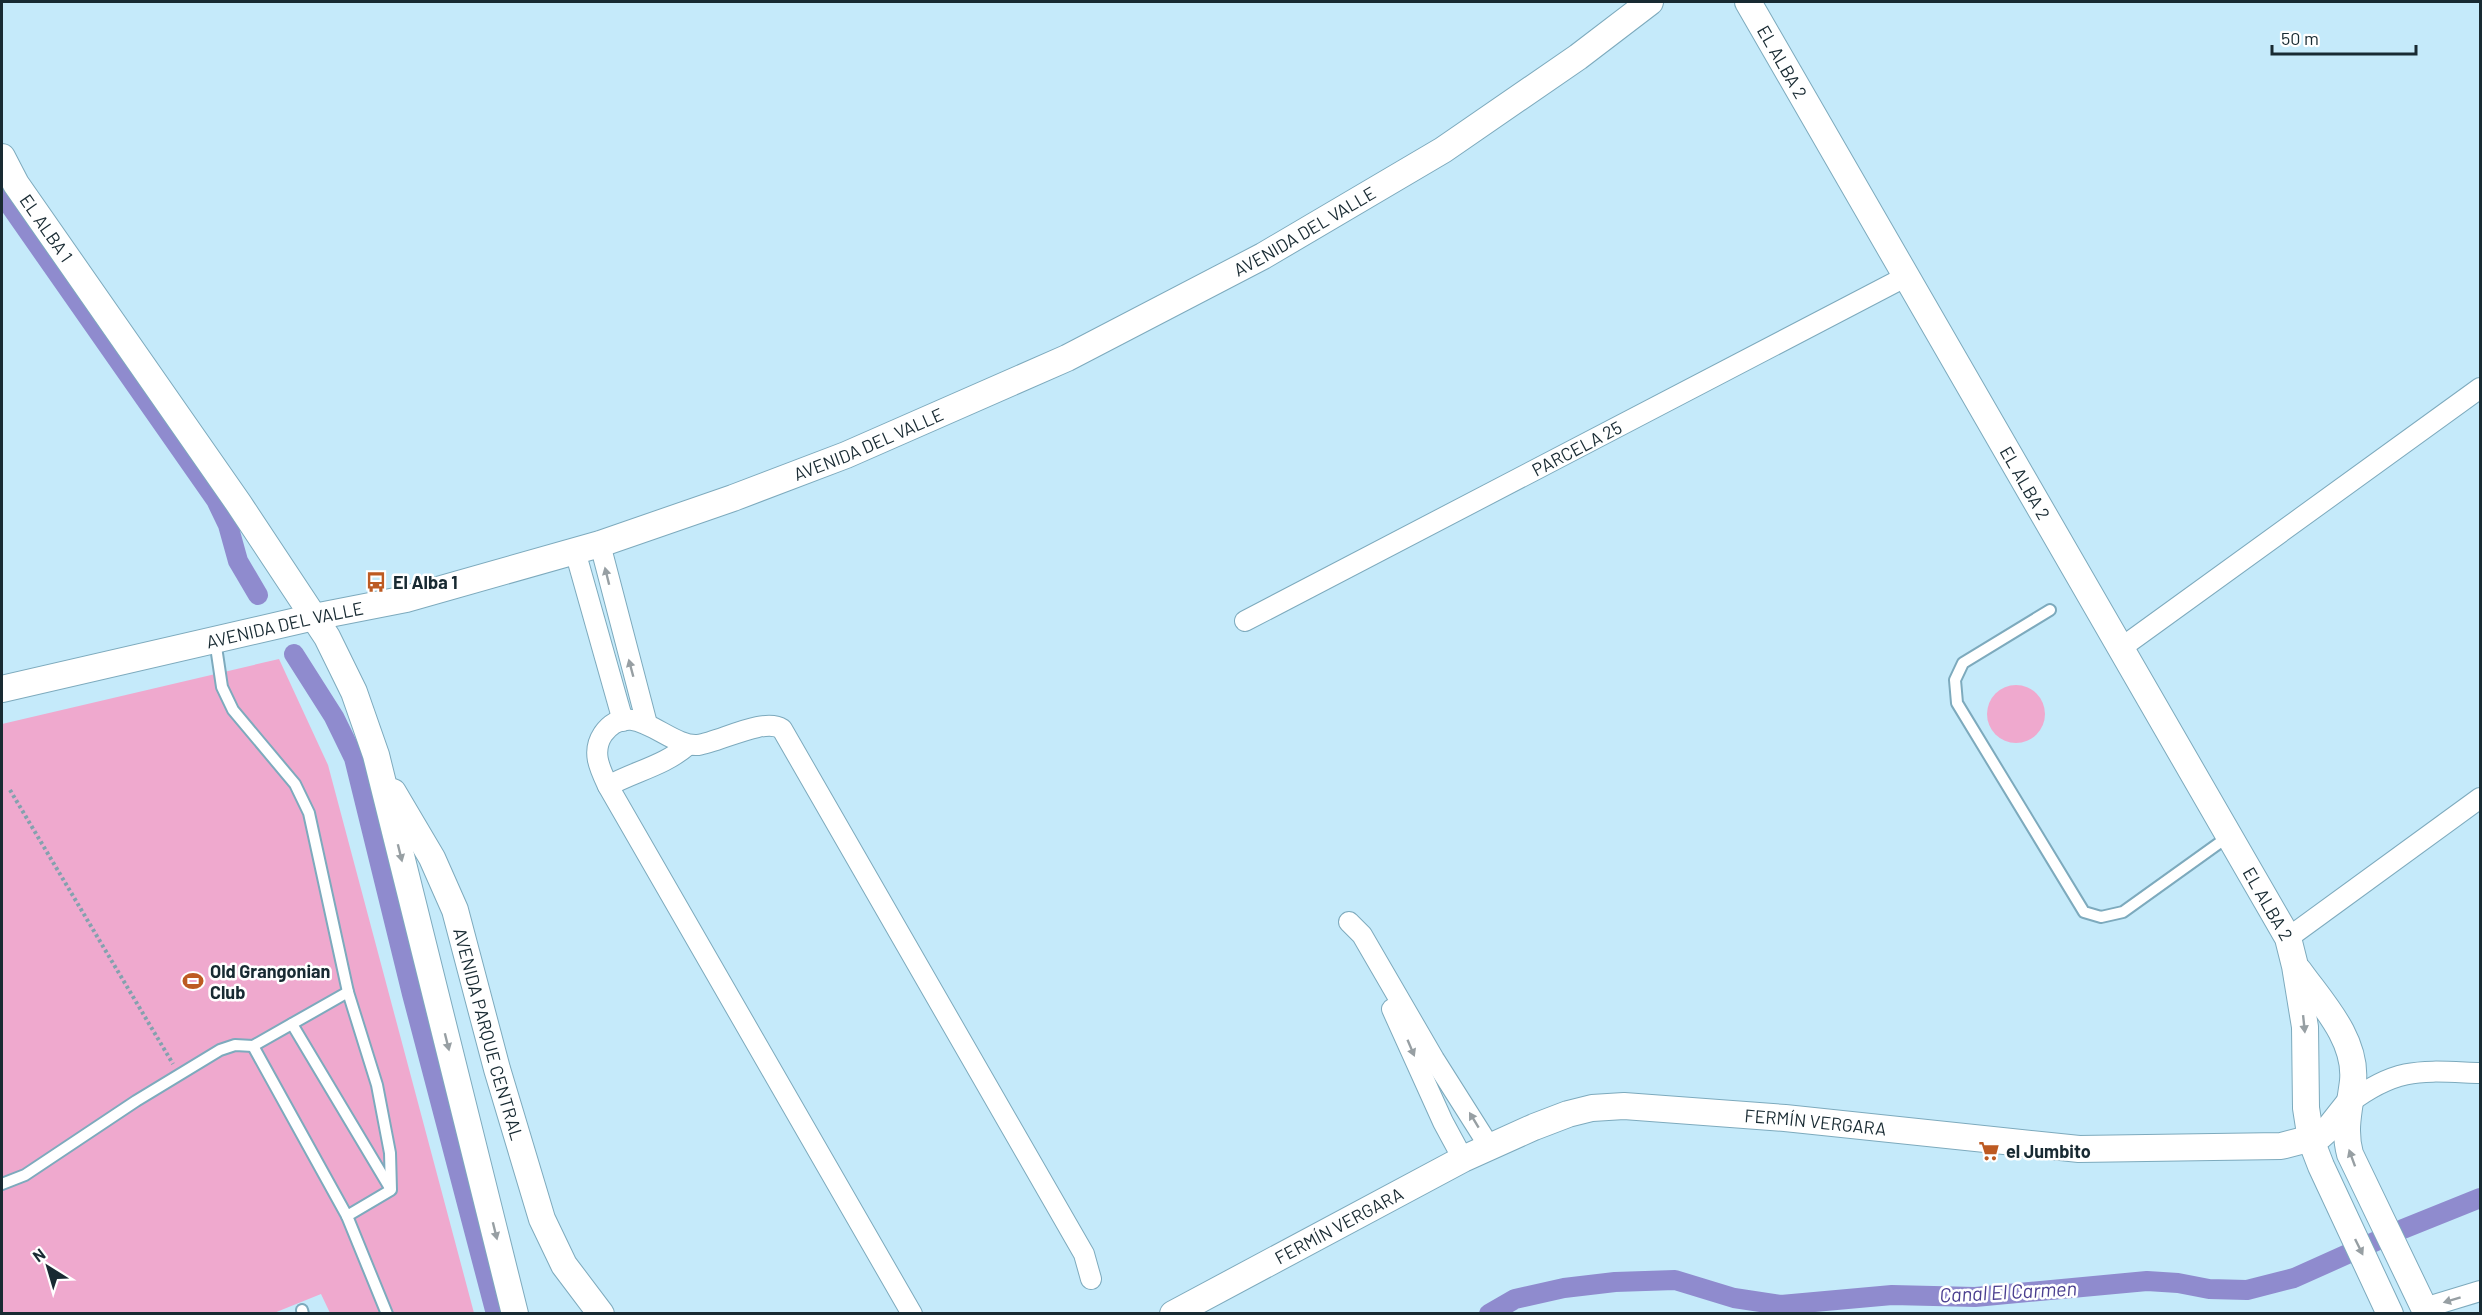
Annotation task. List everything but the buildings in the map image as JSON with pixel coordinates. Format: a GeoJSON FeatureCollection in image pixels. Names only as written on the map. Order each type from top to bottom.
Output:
{"type":"FeatureCollection","features":[{"type":"Feature","properties":{"kind":"street","name":"AVENIDA DEL VALLE"},"geometry":{"type":"LineString","coordinates":[[2,688],[314,617],[406,599],[600,543],[733,498],[846,455],[990,393],[1134,325],[1284,244],[1443,150],[1578,57],[1650,2]]}},
{"type":"Feature","properties":{"kind":"street","name":"EL ALBA 2"},"geometry":{"type":"LineString","coordinates":[[1748,2],[2288,938],[2305,1027],[2306,1108],[2311,1140],[2390,1314]]}},
{"type":"Feature","properties":{"kind":"street","name":"EL ALBA 1"},"geometry":{"type":"LineString","coordinates":[[2,157],[16,184],[239,504],[314,617],[347,675],[376,755]]}},
{"type":"Feature","properties":{"kind":"street","name":"PARCELA 25"},"geometry":{"type":"LineString","coordinates":[[1245,621],[1907,276]]}},
{"type":"Feature","properties":{"kind":"street"},"geometry":{"type":"LineString","coordinates":[[2121,648],[2481,388]]}},
{"type":"Feature","properties":{"kind":"street"},"geometry":{"type":"LineString","coordinates":[[600,543],[647,724]]}},
{"type":"Feature","properties":{"kind":"street"},"geometry":{"type":"LineString","coordinates":[[575,551],[624,721]]}},
{"type":"Feature","properties":{"kind":"street"},"geometry":{"type":"LineString","coordinates":[[688,745],[647,724],[633,720],[624,721],[606,730],[597,750],[599,766],[608,786],[912,1314]]}},
{"type":"Feature","properties":{"kind":"street"},"geometry":{"type":"LineString","coordinates":[[608,786],[630,774],[666,762],[688,745],[711,742],[766,725],[782,729],[1084,1254],[1091,1279]]}},
{"type":"Feature","properties":{"kind":"street"},"geometry":{"type":"LineString","coordinates":[[376,755],[515,1314]]}},
{"type":"Feature","properties":{"kind":"street","name":"AVENIDA PARQUE CENTRAL"},"geometry":{"type":"LineString","coordinates":[[376,755],[391,788],[432,858],[456,910],[498,1069],[542,1219],[564,1265],[601,1314]]}},
{"type":"Feature","properties":{"kind":"street"},"geometry":{"type":"LineString","coordinates":[[2288,938],[2481,798]]}},
{"type":"Feature","properties":{"kind":"street"},"geometry":{"type":"LineString","coordinates":[[1463,1159],[1443,1122],[1395,1014],[1353,944],[1349,921],[1362,934],[1434,1059],[1489,1146]]}},
{"type":"Feature","properties":{"kind":"street","name":"EL ALBA 2"},"geometry":{"type":"LineString","coordinates":[[2295,966],[2331,1016],[2350,1051],[2353,1073],[2347,1142],[2355,1167],[2376,1208],[2421,1312]]}},
{"type":"Feature","properties":{"kind":"street","name":"FERMÍN VERGARA"},"geometry":{"type":"LineString","coordinates":[[1173,1314],[1489,1146],[1568,1114],[1592,1108],[1624,1106],[1785,1118],[2079,1149],[2281,1146],[2320,1136],[2349,1103],[2380,1082],[2407,1073],[2481,1073]]}},
{"type":"Feature","properties":{"kind":"street"},"geometry":{"type":"LineString","coordinates":[[2421,1312],[2481,1291]]}},
{"type":"Feature","properties":{"kind":"lane"},"geometry":{"type":"LineString","coordinates":[[2050,610],[1963,663],[1955,680],[1957,703],[2084,912],[2101,917],[2122,912],[2229,836]]}},
{"type":"Feature","properties":{"kind":"lane"},"geometry":{"type":"LineString","coordinates":[[215,640],[222,687],[233,710],[295,784],[309,813],[348,992],[377,1085],[390,1153],[391,1190]]}},
{"type":"Feature","properties":{"kind":"lane"},"geometry":{"type":"LineString","coordinates":[[2,1184],[25,1174],[220,1050],[235,1045],[253,1046],[348,992]]}},
{"type":"Feature","properties":{"kind":"lane"},"geometry":{"type":"LineString","coordinates":[[292,1024],[391,1190]]}},
{"type":"Feature","properties":{"kind":"lane"},"geometry":{"type":"LineString","coordinates":[[253,1046],[347,1216],[387,1314]]}},
{"type":"Feature","properties":{"kind":"lane"},"geometry":{"type":"LineString","coordinates":[[347,1216],[391,1190]]}},
{"type":"Feature","properties":{"kind":"path"},"geometry":{"type":"LineString","coordinates":[[10,790],[179,1075]]}},
{"type":"Feature","properties":{"kind":"shaded area","name":"Old Grangonian Club"},"geometry":{"type":"Polygon","coordinates":[[[279,659],[328,765],[474,1313],[330,1313],[321,1294],[274,1313],[2,1313],[2,724],[279,659]]]}},
{"type":"Feature","properties":{"kind":"shaded area"},"geometry":{"type":"Polygon","coordinates":[[[2016,685],[2027,687],[2040,698],[2045,714],[2043,725],[2032,738],[2016,743],[2005,741],[1992,730],[1987,714],[1989,703],[2000,690],[2016,685]]]}},
{"type":"Feature","properties":{"kind":"waterway"},"geometry":{"type":"LineString","coordinates":[[2,194],[216,500],[228,525],[238,561],[258,595]]}},
{"type":"Feature","properties":{"kind":"waterway"},"geometry":{"type":"LineString","coordinates":[[294,654],[334,717],[354,758],[412,994],[496,1314]]}},
{"type":"Feature","properties":{"kind":"waterway","name":"Canal El Carmen"},"geometry":{"type":"LineString","coordinates":[[1489,1314],[1515,1299],[1564,1288],[1615,1282],[1675,1280],[1734,1298],[1781,1305],[1892,1295],[1975,1297],[2147,1281],[2178,1283],[2209,1289],[2247,1290],[2294,1278],[2403,1229],[2480,1198]]}},
{"type":"Feature","properties":{"kind":"place","name":"El Alba 1"},"geometry":{"type":"Point","coordinates":[376,582]}},
{"type":"Feature","properties":{"kind":"place","name":"Old Grangonian Club"},"geometry":{"type":"Point","coordinates":[193,981]}},
{"type":"Feature","properties":{"kind":"place","name":"el Jumbito"},"geometry":{"type":"Point","coordinates":[1989,1151]}}]}
